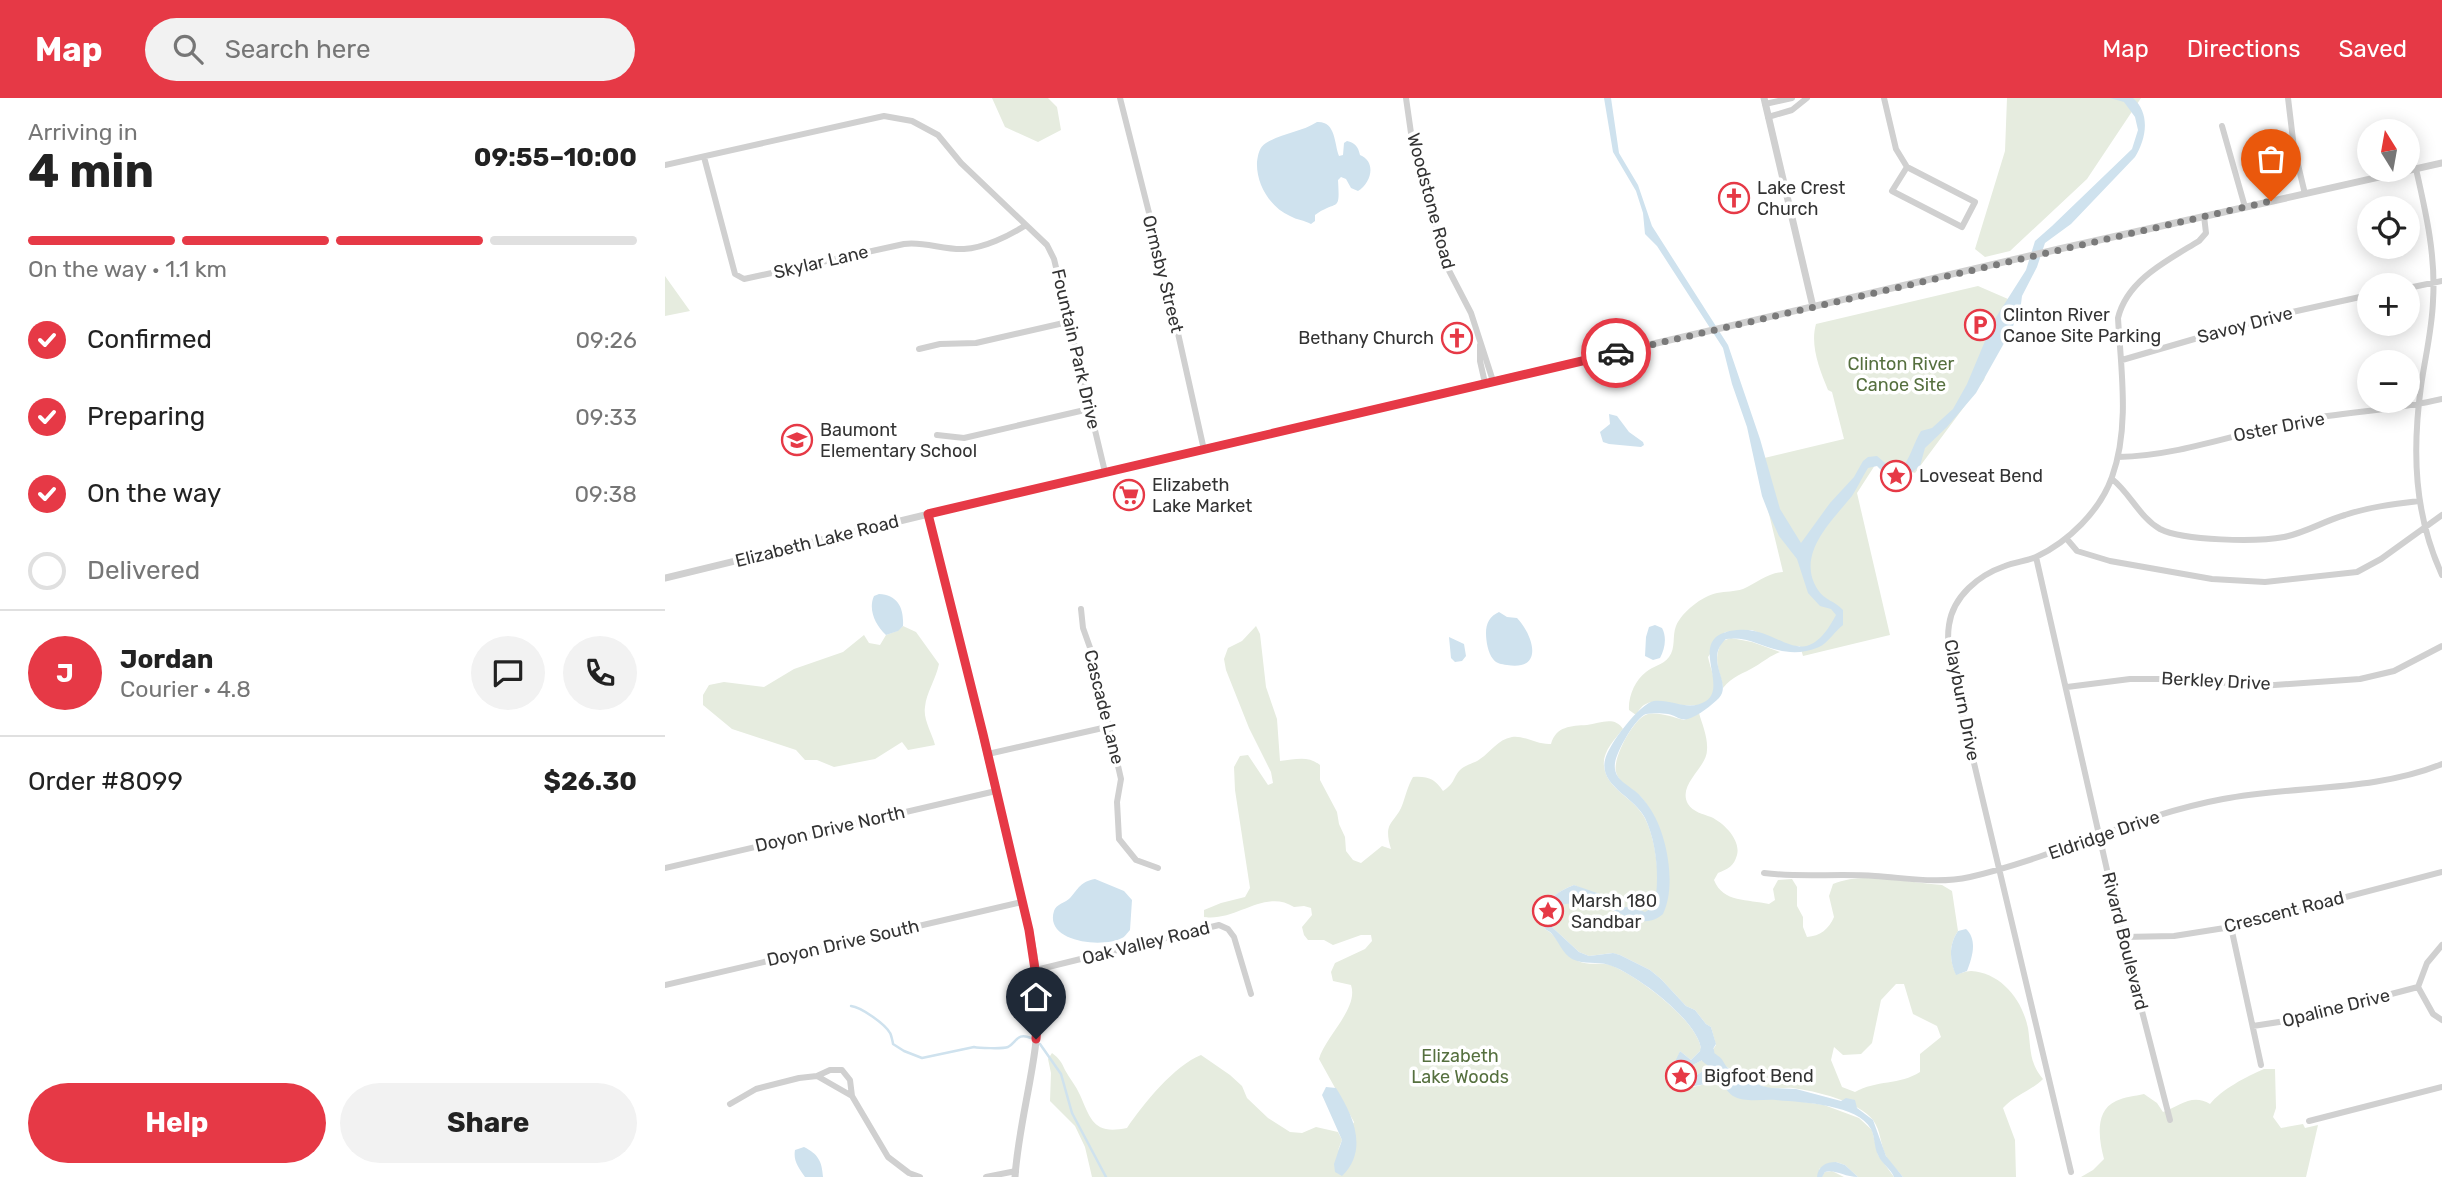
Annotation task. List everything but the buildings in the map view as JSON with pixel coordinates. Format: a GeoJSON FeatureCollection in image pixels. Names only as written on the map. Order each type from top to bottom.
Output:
{"type":"FeatureCollection","features":[{"type":"Feature","properties":{"kind":"street","name":"Ormsby Street"},"geometry":{"type":"LineString","coordinates":[[1119,98],[1167,284],[1204,450]]}},
{"type":"Feature","properties":{"kind":"street","name":"Woodstone Road"},"geometry":{"type":"LineString","coordinates":[[1406,98],[1411,133],[1420,157],[1443,259],[1465,298],[1488,359],[1489,382]]}},
{"type":"Feature","properties":{"kind":"street"},"geometry":{"type":"LineString","coordinates":[[1793,98],[1765,101],[1813,307]]}},
{"type":"Feature","properties":{"kind":"street"},"geometry":{"type":"LineString","coordinates":[[1768,117],[1792,110],[1807,98]]}},
{"type":"Feature","properties":{"kind":"street"},"geometry":{"type":"LineString","coordinates":[[1884,98],[1896,149],[1907,166],[1975,202],[1962,227],[1892,191],[1907,166]]}},
{"type":"Feature","properties":{"kind":"street"},"geometry":{"type":"LineString","coordinates":[[2288,98],[2294,148],[2305,194]]}},
{"type":"Feature","properties":{"kind":"street","name":"Fountain Park Drive"},"geometry":{"type":"LineString","coordinates":[[665,165],[884,116],[912,121],[938,135],[961,163],[1047,246],[1054,259],[1105,472]]}},
{"type":"Feature","properties":{"kind":"street"},"geometry":{"type":"LineString","coordinates":[[2222,126],[2245,207]]}},
{"type":"Feature","properties":{"kind":"street","name":"Skylar Lane"},"geometry":{"type":"LineString","coordinates":[[704,157],[735,274],[744,279],[917,242],[964,248],[988,243],[1026,225]]}},
{"type":"Feature","properties":{"kind":"street","name":"Elizabeth Lake Road"},"geometry":{"type":"LineString","coordinates":[[2420,168],[2442,163]]}},
{"type":"Feature","properties":{"kind":"street","name":"Elizabeth Lake Road"},"geometry":{"type":"LineString","coordinates":[[665,578],[1489,382],[2358,182]]}},
{"type":"Feature","properties":{"kind":"street"},"geometry":{"type":"LineString","coordinates":[[2419,182],[2430,237],[2433,283],[2431,322],[2420,398]]}},
{"type":"Feature","properties":{"kind":"street","name":"Clayburn Drive"},"geometry":{"type":"LineString","coordinates":[[2071,1172],[1958,693],[1948,645],[1949,624],[1954,608],[1974,583],[2005,566],[2036,557],[2066,538],[2089,516],[2112,478],[2118,457],[2123,411],[2118,318],[2128,294],[2142,279],[2199,241],[2206,233],[2204,216]]}},
{"type":"Feature","properties":{"kind":"street"},"geometry":{"type":"LineString","coordinates":[[2420,286],[2442,281]]}},
{"type":"Feature","properties":{"kind":"street","name":"Savoy Drive"},"geometry":{"type":"LineString","coordinates":[[2122,360],[2270,317],[2357,298]]}},
{"type":"Feature","properties":{"kind":"street"},"geometry":{"type":"LineString","coordinates":[[919,349],[940,344],[976,342],[1069,322]]}},
{"type":"Feature","properties":{"kind":"street","name":"Oster Drive"},"geometry":{"type":"LineString","coordinates":[[2420,405],[2442,399]]}},
{"type":"Feature","properties":{"kind":"street"},"geometry":{"type":"LineString","coordinates":[[937,436],[964,438],[1089,409]]}},
{"type":"Feature","properties":{"kind":"street","name":"Oster Drive"},"geometry":{"type":"LineString","coordinates":[[2118,457],[2161,454],[2303,420],[2357,413]]}},
{"type":"Feature","properties":{"kind":"street"},"geometry":{"type":"LineString","coordinates":[[2418,413],[2415,449],[2419,501],[2424,527],[2442,575]]}},
{"type":"Feature","properties":{"kind":"street"},"geometry":{"type":"LineString","coordinates":[[2112,478],[2158,528],[2190,537],[2285,537],[2362,510],[2419,501]]}},
{"type":"Feature","properties":{"kind":"street"},"geometry":{"type":"LineString","coordinates":[[928,514],[988,754],[1022,902],[1039,996],[1036,1039],[1016,1174],[986,1177]]}},
{"type":"Feature","properties":{"kind":"street"},"geometry":{"type":"LineString","coordinates":[[2066,538],[2077,551],[2089,556],[2212,579],[2265,582],[2357,572],[2381,559],[2442,516]]}},
{"type":"Feature","properties":{"kind":"street","name":"Rivard Boulevard"},"geometry":{"type":"LineString","coordinates":[[2036,557],[2123,937],[2170,1120]]}},
{"type":"Feature","properties":{"kind":"street","name":"Cascade Lane"},"geometry":{"type":"LineString","coordinates":[[1081,609],[1083,628],[1093,656],[1107,727],[1121,779],[1117,802],[1119,839],[1136,860],[1158,868]]}},
{"type":"Feature","properties":{"kind":"street","name":"Berkley Drive"},"geometry":{"type":"LineString","coordinates":[[2067,687],[2140,678],[2260,686],[2360,679],[2394,671],[2442,646]]}},
{"type":"Feature","properties":{"kind":"street"},"geometry":{"type":"LineString","coordinates":[[988,754],[1107,727]]}},
{"type":"Feature","properties":{"kind":"street","name":"Eldridge Drive"},"geometry":{"type":"LineString","coordinates":[[1764,873],[1945,880],[2000,869],[2175,810],[2221,799],[2404,778],[2442,764]]}},
{"type":"Feature","properties":{"kind":"street","name":"Doyon Drive North"},"geometry":{"type":"LineString","coordinates":[[665,868],[996,790]]}},
{"type":"Feature","properties":{"kind":"street","name":"Crescent Road"},"geometry":{"type":"LineString","coordinates":[[2123,937],[2174,936],[2231,927],[2442,872]]}},
{"type":"Feature","properties":{"kind":"street","name":"Doyon Drive South"},"geometry":{"type":"LineString","coordinates":[[665,985],[1022,902]]}},
{"type":"Feature","properties":{"kind":"street","name":"Oak Valley Road"},"geometry":{"type":"LineString","coordinates":[[1036,970],[1219,925],[1228,929],[1234,937],[1251,994]]}},
{"type":"Feature","properties":{"kind":"street"},"geometry":{"type":"LineString","coordinates":[[2231,927],[2261,1065]]}},
{"type":"Feature","properties":{"kind":"street"},"geometry":{"type":"LineString","coordinates":[[2442,945],[2427,963],[2418,987],[2433,1014],[2442,1020]]}},
{"type":"Feature","properties":{"kind":"street","name":"Opaline Drive"},"geometry":{"type":"LineString","coordinates":[[2253,1027],[2291,1020],[2418,987]]}},
{"type":"Feature","properties":{"kind":"street"},"geometry":{"type":"LineString","coordinates":[[730,1104],[756,1089],[817,1076],[830,1070],[842,1070],[850,1080],[852,1096],[888,1157],[919,1177]]}},
{"type":"Feature","properties":{"kind":"street"},"geometry":{"type":"LineString","coordinates":[[817,1076],[852,1096]]}},
{"type":"Feature","properties":{"kind":"street"},"geometry":{"type":"LineString","coordinates":[[2309,1121],[2442,1087]]}},
{"type":"Feature","properties":{"kind":"green space"},"geometry":{"type":"Polygon","coordinates":[[[992,98],[1048,98],[1057,107],[1061,130],[1038,142],[1005,127],[992,98]]]}},
{"type":"Feature","properties":{"kind":"green space"},"geometry":{"type":"Polygon","coordinates":[[[2007,98],[2141,98],[2087,179],[2010,251],[1985,257],[1975,249],[2005,151],[2007,98]]]}},
{"type":"Feature","properties":{"kind":"green space"},"geometry":{"type":"Polygon","coordinates":[[[665,276],[690,311],[665,316],[665,276]]]}},
{"type":"Feature","properties":{"kind":"green space","name":"Clinton River Canoe Site"},"geometry":{"type":"Polygon","coordinates":[[[1978,286],[2008,299],[1984,380],[1915,473],[1902,469],[1896,471],[1877,462],[1857,493],[1890,635],[1803,656],[1800,646],[1793,647],[1752,630],[1725,632],[1708,657],[1714,682],[1711,699],[1695,705],[1648,703],[1642,706],[1636,715],[1629,710],[1631,694],[1642,675],[1669,657],[1676,626],[1688,610],[1711,595],[1743,589],[1767,576],[1783,572],[1756,460],[1844,439],[1832,392],[1828,390],[1816,357],[1816,324],[1978,286]]]}},
{"type":"Feature","properties":{"kind":"green space"},"geometry":{"type":"Polygon","coordinates":[[[903,626],[916,632],[939,664],[927,696],[925,712],[935,745],[908,750],[902,742],[875,759],[834,767],[817,760],[805,760],[796,750],[732,729],[703,705],[703,695],[709,685],[724,682],[764,687],[794,669],[843,652],[864,635],[869,643],[880,645],[886,635],[903,626]]]}},
{"type":"Feature","properties":{"kind":"green space","name":"Elizabeth Lake Woods"},"geometry":{"type":"Polygon","coordinates":[[[1256,626],[1260,634],[1266,687],[1277,719],[1280,761],[1306,759],[1320,765],[1320,780],[1337,812],[1345,837],[1346,851],[1353,860],[1361,863],[1382,846],[1391,849],[1389,827],[1400,810],[1413,777],[1431,779],[1443,791],[1462,768],[1484,756],[1507,738],[1517,737],[1551,744],[1560,730],[1570,727],[1607,721],[1620,725],[1623,729],[1607,751],[1604,766],[1613,786],[1640,811],[1649,828],[1658,874],[1655,907],[1649,912],[1634,911],[1574,885],[1549,901],[1542,913],[1544,927],[1578,961],[1610,965],[1635,978],[1665,1000],[1690,1026],[1701,1050],[1691,1060],[1680,1051],[1675,1065],[1679,1083],[1693,1087],[1710,1083],[1802,1097],[1804,1102],[1824,1105],[1859,1118],[1872,1130],[1878,1155],[1894,1177],[1858,1177],[1845,1165],[1836,1162],[1819,1169],[1822,1176],[1825,1172],[1832,1171],[1844,1177],[1092,1177],[1085,1147],[1075,1126],[1050,1101],[1051,1073],[1048,1059],[1052,1053],[1061,1063],[1095,1124],[1107,1129],[1127,1128],[1170,1076],[1201,1055],[1230,1075],[1242,1086],[1247,1098],[1268,1118],[1290,1132],[1302,1133],[1316,1127],[1338,1132],[1342,1140],[1338,1150],[1354,1122],[1319,1059],[1346,1013],[1352,994],[1351,985],[1333,981],[1331,972],[1335,963],[1365,949],[1372,941],[1371,935],[1361,935],[1333,945],[1324,940],[1308,940],[1302,927],[1312,915],[1311,908],[1294,907],[1283,902],[1261,903],[1227,915],[1204,917],[1204,910],[1245,897],[1250,888],[1235,790],[1234,767],[1240,756],[1248,755],[1268,785],[1273,783],[1271,772],[1249,728],[1226,670],[1224,659],[1228,648],[1242,641],[1256,626]]]}},
{"type":"Feature","properties":{"kind":"green space"},"geometry":{"type":"Polygon","coordinates":[[[1731,638],[1780,652],[1734,678],[1723,688],[1718,654],[1722,641],[1731,638]]]}},
{"type":"Feature","properties":{"kind":"green space"},"geometry":{"type":"Polygon","coordinates":[[[1699,713],[1707,745],[1706,757],[1686,790],[1688,804],[1695,811],[1721,823],[1734,838],[1738,849],[1734,862],[1718,873],[1714,880],[1723,893],[1737,899],[1769,904],[1775,900],[1773,889],[1778,880],[1792,879],[1797,887],[1797,906],[1803,917],[1807,937],[1820,933],[1832,921],[1834,917],[1829,896],[1833,884],[1845,880],[1886,879],[1942,885],[1952,891],[1958,931],[1951,952],[1956,974],[1971,971],[1982,973],[2009,989],[2025,1017],[2033,1061],[2043,1079],[2003,1108],[2015,1140],[2016,1177],[1903,1177],[1886,1156],[1873,1120],[1847,1102],[1802,1089],[1765,1087],[1716,1063],[1695,1076],[1691,1075],[1693,1065],[1708,1057],[1716,1045],[1711,1027],[1650,970],[1620,955],[1612,953],[1589,956],[1579,952],[1552,927],[1550,915],[1559,906],[1570,902],[1595,905],[1644,921],[1667,895],[1669,885],[1648,809],[1642,798],[1618,777],[1616,766],[1626,738],[1643,716],[1657,714],[1684,720],[1699,713]],[[1896,984],[1881,1000],[1872,1043],[1861,1054],[1843,1055],[1834,1047],[1831,1060],[1842,1087],[1855,1092],[1920,1072],[1920,1054],[1941,1037],[1937,1026],[1913,1014],[1904,984],[1896,984]]]}},
{"type":"Feature","properties":{"kind":"green space"},"geometry":{"type":"Polygon","coordinates":[[[2264,1069],[2275,1069],[2276,1108],[2273,1117],[2281,1128],[2303,1124],[2305,1128],[2318,1125],[2306,1177],[2081,1177],[2104,1159],[2100,1135],[2101,1119],[2109,1106],[2116,1101],[2144,1094],[2157,1103],[2163,1112],[2192,1100],[2210,1104],[2235,1084],[2264,1069]]]}},
{"type":"Feature","properties":{"kind":"water"},"geometry":{"type":"Polygon","coordinates":[[[1604,98],[1611,98],[1619,153],[1638,185],[1652,226],[1728,345],[1780,509],[1801,543],[1830,503],[1854,477],[1863,461],[1877,456],[1892,469],[1900,470],[1921,431],[1932,428],[1953,409],[1967,384],[1993,322],[2026,270],[2035,241],[2132,149],[2138,130],[2135,117],[2124,102],[2110,98],[2133,98],[2142,111],[2144,135],[2135,157],[2071,224],[2045,243],[2037,267],[2022,296],[2012,329],[1976,393],[1925,448],[1920,466],[1900,482],[1892,481],[1877,466],[1868,468],[1852,496],[1819,540],[1813,552],[1812,577],[1820,593],[1843,610],[1843,625],[1822,645],[1805,651],[1780,651],[1748,641],[1726,639],[1717,655],[1723,685],[1719,698],[1688,719],[1666,714],[1646,714],[1627,736],[1616,758],[1616,773],[1646,803],[1661,830],[1669,874],[1669,889],[1663,914],[1655,919],[1640,921],[1601,905],[1564,904],[1550,915],[1552,927],[1579,952],[1589,956],[1613,953],[1650,970],[1711,1027],[1716,1044],[1708,1057],[1693,1065],[1691,1075],[1695,1076],[1716,1063],[1723,1064],[1736,1074],[1762,1086],[1796,1089],[1841,1101],[1846,1098],[1855,1100],[1857,1108],[1873,1120],[1886,1156],[1903,1177],[1894,1177],[1878,1155],[1871,1129],[1854,1114],[1813,1103],[1743,1099],[1733,1096],[1723,1086],[1716,1084],[1690,1086],[1679,1083],[1674,1064],[1680,1051],[1691,1060],[1701,1050],[1690,1026],[1649,988],[1620,970],[1569,957],[1545,929],[1541,920],[1544,907],[1549,901],[1574,885],[1600,894],[1623,907],[1645,912],[1654,907],[1656,862],[1649,828],[1640,811],[1612,784],[1605,769],[1607,753],[1633,717],[1654,701],[1693,705],[1706,701],[1712,694],[1713,684],[1710,650],[1713,641],[1721,634],[1737,630],[1752,631],[1801,647],[1812,644],[1824,634],[1836,615],[1831,609],[1820,606],[1808,593],[1797,559],[1779,536],[1769,514],[1723,348],[1657,246],[1645,234],[1643,213],[1636,191],[1613,152],[1604,98]]]}},
{"type":"Feature","properties":{"kind":"water"},"geometry":{"type":"Polygon","coordinates":[[[1317,122],[1328,125],[1331,129],[1339,156],[1343,155],[1344,143],[1347,141],[1356,145],[1360,155],[1369,162],[1370,173],[1366,183],[1358,191],[1351,188],[1346,179],[1341,177],[1338,180],[1338,202],[1315,215],[1315,221],[1311,224],[1276,207],[1262,186],[1257,162],[1260,149],[1266,143],[1317,122]]]}},
{"type":"Feature","properties":{"kind":"water"},"geometry":{"type":"Polygon","coordinates":[[[1609,414],[1617,416],[1629,432],[1644,445],[1641,447],[1603,442],[1600,432],[1610,424],[1609,414]]]}},
{"type":"Feature","properties":{"kind":"water"},"geometry":{"type":"Polygon","coordinates":[[[879,594],[891,597],[901,608],[903,626],[886,635],[872,611],[874,596],[879,594]]]}},
{"type":"Feature","properties":{"kind":"water"},"geometry":{"type":"Polygon","coordinates":[[[1499,612],[1507,617],[1517,618],[1528,633],[1532,650],[1527,663],[1503,664],[1496,662],[1491,656],[1487,643],[1487,626],[1491,618],[1499,612]]]}},
{"type":"Feature","properties":{"kind":"water"},"geometry":{"type":"Polygon","coordinates":[[[1655,625],[1662,628],[1665,643],[1660,658],[1653,660],[1645,656],[1646,637],[1649,627],[1655,625]]]}},
{"type":"Feature","properties":{"kind":"water"},"geometry":{"type":"Polygon","coordinates":[[[1449,637],[1464,644],[1466,656],[1462,661],[1455,662],[1451,658],[1449,637]]]}},
{"type":"Feature","properties":{"kind":"water"},"geometry":{"type":"Polygon","coordinates":[[[1095,879],[1124,891],[1132,900],[1130,930],[1122,938],[1102,942],[1077,940],[1058,930],[1053,922],[1057,907],[1083,884],[1095,879]]]}},
{"type":"Feature","properties":{"kind":"water"},"geometry":{"type":"Polygon","coordinates":[[[1966,929],[1972,938],[1972,955],[1967,971],[1956,975],[1951,958],[1952,947],[1958,931],[1966,929]]]}},
{"type":"Feature","properties":{"kind":"water"},"geometry":{"type":"Polygon","coordinates":[[[1326,1087],[1336,1088],[1348,1109],[1356,1132],[1355,1155],[1342,1176],[1335,1172],[1334,1164],[1342,1140],[1322,1095],[1326,1087]]]}},
{"type":"Feature","properties":{"kind":"water"},"geometry":{"type":"Polygon","coordinates":[[[804,1147],[818,1159],[823,1177],[805,1177],[801,1171],[795,1150],[804,1147]]]}},
{"type":"Feature","properties":{"kind":"water"},"geometry":{"type":"Polygon","coordinates":[[[1836,1162],[1845,1165],[1858,1177],[1829,1171],[1822,1177],[1817,1177],[1823,1165],[1836,1162]]]}},
{"type":"Feature","properties":{"kind":"waterway"},"geometry":{"type":"LineString","coordinates":[[851,1006],[883,1025],[893,1044],[922,1058],[974,1047],[1005,1048],[1020,1037],[1031,1038]]}},
{"type":"Feature","properties":{"kind":"waterway"},"geometry":{"type":"LineString","coordinates":[[1040,1044],[1061,1074],[1072,1113],[1106,1177]]}},
{"type":"Feature","properties":{"kind":"waterway"},"geometry":{"type":"LineString","coordinates":[[1707,1051],[1708,1057],[1716,1063],[1725,1078]]}},
{"type":"Feature","properties":{"kind":"way so far"},"geometry":{"type":"LineString","coordinates":[[1616,353],[2271,201]]}},
{"type":"Feature","properties":{"kind":"place","name":"Lake Crest Church"},"geometry":{"type":"Point","coordinates":[1734,198]}},
{"type":"Feature","properties":{"kind":"place","name":"Clinton River Canoe Site Parking"},"geometry":{"type":"Point","coordinates":[1980,325]}},
{"type":"Feature","properties":{"kind":"place","name":"Bethany Church"},"geometry":{"type":"Point","coordinates":[1457,338]}},
{"type":"Feature","properties":{"kind":"place","name":"Baumont Elementary School"},"geometry":{"type":"Point","coordinates":[797,440]}},
{"type":"Feature","properties":{"kind":"place","name":"Loveseat Bend"},"geometry":{"type":"Point","coordinates":[1896,476]}},
{"type":"Feature","properties":{"kind":"place","name":"Elizabeth Lake Market"},"geometry":{"type":"Point","coordinates":[1129,495]}},
{"type":"Feature","properties":{"kind":"place","name":"Marsh 180 Sandbar"},"geometry":{"type":"Point","coordinates":[1548,911]}},
{"type":"Feature","properties":{"kind":"place","name":"Bigfoot Bend"},"geometry":{"type":"Point","coordinates":[1681,1076]}},
{"type":"Feature","properties":{"kind":"route"},"geometry":{"type":"LineString","coordinates":[[1036,1039],[1039,996],[1029,930],[928,514],[1616,353]]}}]}
